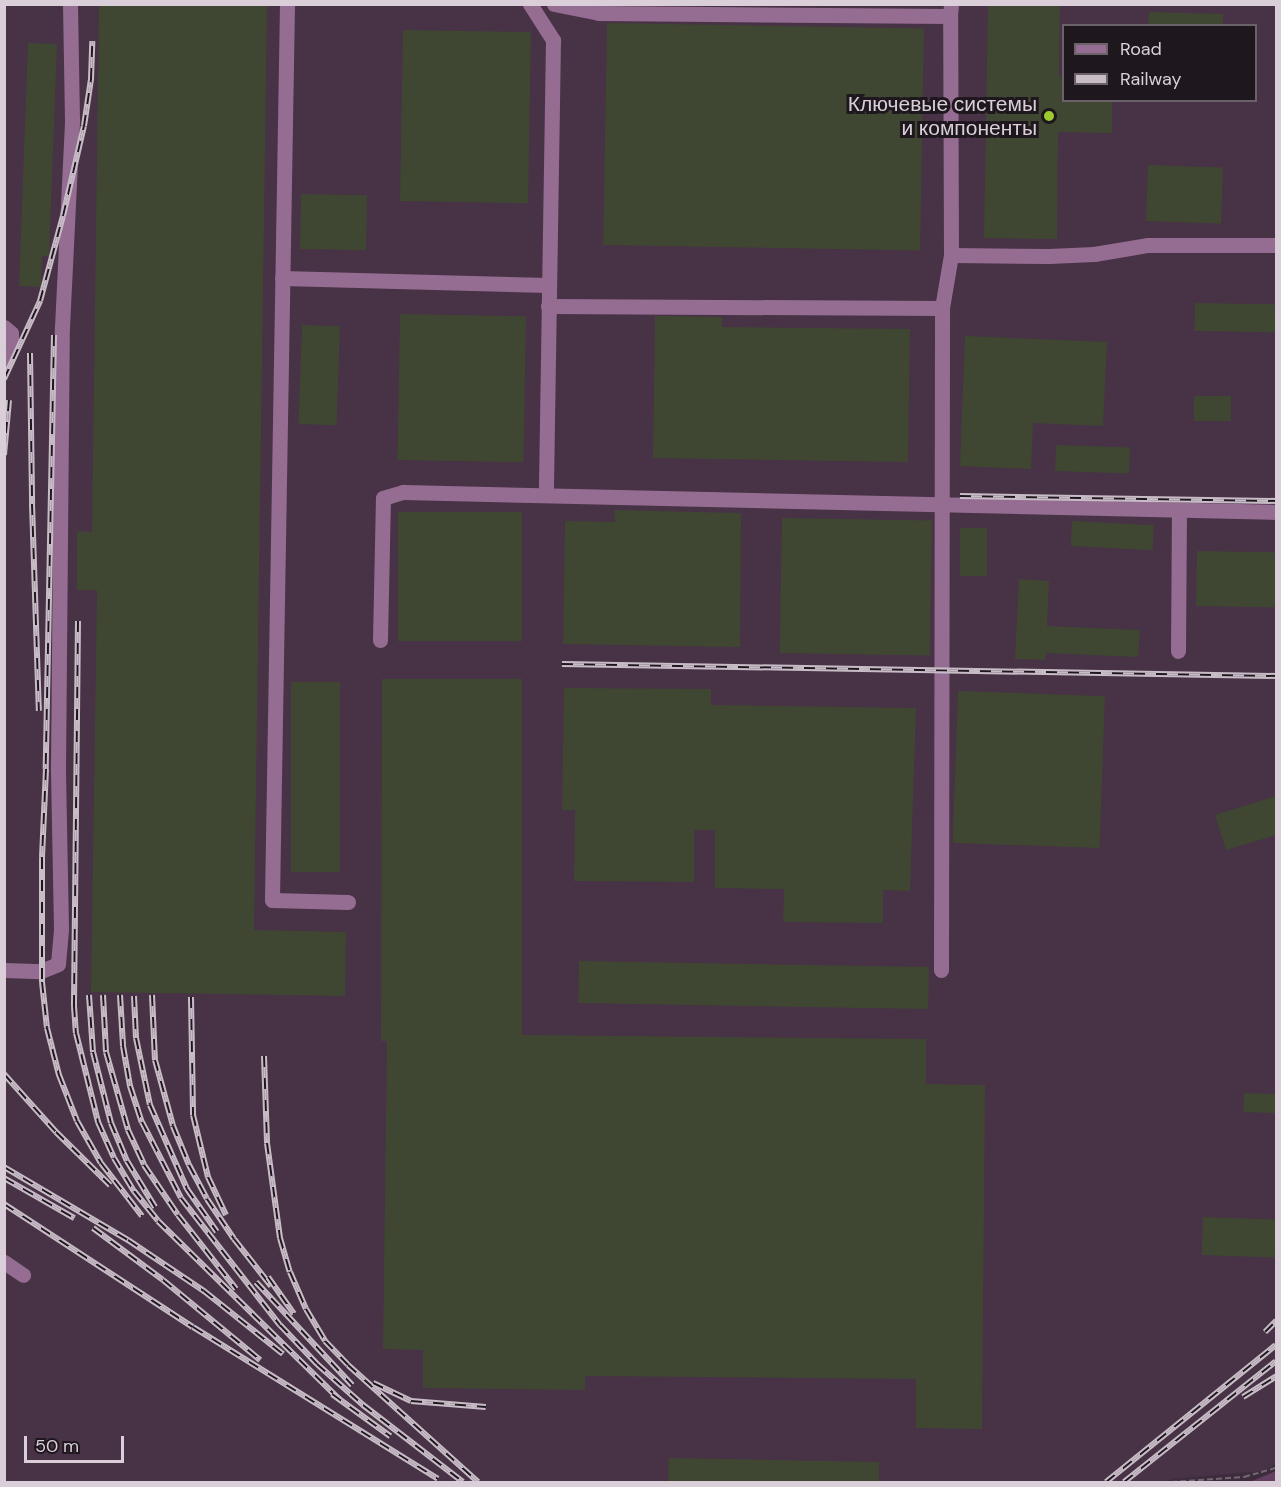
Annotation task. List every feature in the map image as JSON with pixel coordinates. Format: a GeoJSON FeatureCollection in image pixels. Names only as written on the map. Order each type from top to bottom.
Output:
{"type":"FeatureCollection","features":[{"type":"Feature","properties":{"kind":"lane"},"geometry":{"type":"LineString","coordinates":[[4,970],[41,971],[58,963],[61,928],[58,769],[62,327],[72,120],[70,4]]}},
{"type":"Feature","properties":{"kind":"lane"},"geometry":{"type":"LineString","coordinates":[[287,4],[272,900],[348,902]]}},
{"type":"Feature","properties":{"kind":"lane"},"geometry":{"type":"LineString","coordinates":[[530,4],[553,40],[546,494]]}},
{"type":"Feature","properties":{"kind":"lane"},"geometry":{"type":"LineString","coordinates":[[554,4],[599,13],[950,10],[951,255],[942,308],[941,970]]}},
{"type":"Feature","properties":{"kind":"lane"},"geometry":{"type":"LineString","coordinates":[[951,255],[1049,256],[1094,254],[1148,245],[1276,245]]}},
{"type":"Feature","properties":{"kind":"lane"},"geometry":{"type":"LineString","coordinates":[[282,278],[548,285]]}},
{"type":"Feature","properties":{"kind":"lane"},"geometry":{"type":"LineString","coordinates":[[548,306],[942,308]]}},
{"type":"Feature","properties":{"kind":"lane"},"geometry":{"type":"LineString","coordinates":[[4,327],[11,333],[11,351],[4,364]]}},
{"type":"Feature","properties":{"kind":"lane"},"geometry":{"type":"LineString","coordinates":[[380,640],[383,498],[403,492],[1276,512]]}},
{"type":"Feature","properties":{"kind":"lane"},"geometry":{"type":"LineString","coordinates":[[1178,651],[1179,510]]}},
{"type":"Feature","properties":{"kind":"lane"},"geometry":{"type":"LineString","coordinates":[[4,1262],[23,1275]]}},
{"type":"Feature","properties":{"kind":"path"},"geometry":{"type":"LineString","coordinates":[[1171,1482],[1244,1477],[1276,1468]]}},
{"type":"Feature","properties":{"kind":"shaded area"},"geometry":{"type":"Polygon","coordinates":[[[5,5],[1276,5],[1276,1464],[1263,1471],[1171,1479],[1166,1482],[5,1482],[5,5]]]}},
{"type":"Feature","properties":{"kind":"shaded area"},"geometry":{"type":"Polygon","coordinates":[[[1276,1471],[1276,1482],[1217,1482],[1252,1481],[1276,1471]]]}},
{"type":"Feature","properties":{"kind":"building"},"geometry":{"type":"Polygon","coordinates":[[[99,4],[267,4],[254,930],[346,932],[345,996],[91,992],[97,590],[77,590],[77,531],[92,532],[99,4]]]}},
{"type":"Feature","properties":{"kind":"building","name":"Ключевые системы и компоненты"},"geometry":{"type":"Polygon","coordinates":[[[988,4],[1060,4],[1059,77],[1062,77],[1062,102],[1112,102],[1112,133],[1058,132],[1057,239],[984,238],[988,4]]]}},
{"type":"Feature","properties":{"kind":"building"},"geometry":{"type":"Polygon","coordinates":[[[1149,12],[1223,14],[1223,24],[1148,24],[1149,12]]]}},
{"type":"Feature","properties":{"kind":"building"},"geometry":{"type":"Polygon","coordinates":[[[607,23],[924,29],[920,250],[603,245],[607,23]]]}},
{"type":"Feature","properties":{"kind":"building"},"geometry":{"type":"Polygon","coordinates":[[[403,30],[531,32],[528,203],[400,201],[403,30]]]}},
{"type":"Feature","properties":{"kind":"building"},"geometry":{"type":"Polygon","coordinates":[[[28,43],[57,44],[49,256],[42,256],[41,287],[19,286],[28,43]]]}},
{"type":"Feature","properties":{"kind":"building"},"geometry":{"type":"Polygon","coordinates":[[[1148,165],[1223,168],[1221,224],[1146,221],[1148,165]]]}},
{"type":"Feature","properties":{"kind":"building"},"geometry":{"type":"Polygon","coordinates":[[[301,194],[367,195],[366,250],[300,249],[301,194]]]}},
{"type":"Feature","properties":{"kind":"building"},"geometry":{"type":"Polygon","coordinates":[[[1195,303],[1276,304],[1275,332],[1195,331],[1195,303]]]}},
{"type":"Feature","properties":{"kind":"building"},"geometry":{"type":"Polygon","coordinates":[[[400,314],[526,316],[523,462],[397,460],[400,314]]]}},
{"type":"Feature","properties":{"kind":"building"},"geometry":{"type":"Polygon","coordinates":[[[655,316],[722,317],[722,327],[910,329],[908,462],[653,458],[655,316]]]}},
{"type":"Feature","properties":{"kind":"building"},"geometry":{"type":"Polygon","coordinates":[[[302,325],[340,326],[337,425],[299,424],[302,325]]]}},
{"type":"Feature","properties":{"kind":"building"},"geometry":{"type":"Polygon","coordinates":[[[965,336],[1107,342],[1103,426],[1033,423],[1031,469],[960,466],[965,336]]]}},
{"type":"Feature","properties":{"kind":"building"},"geometry":{"type":"Polygon","coordinates":[[[1194,396],[1231,396],[1231,421],[1194,421],[1194,396]]]}},
{"type":"Feature","properties":{"kind":"building"},"geometry":{"type":"Polygon","coordinates":[[[1056,445],[1130,448],[1129,474],[1055,471],[1056,445]]]}},
{"type":"Feature","properties":{"kind":"building"},"geometry":{"type":"Polygon","coordinates":[[[614,510],[741,513],[740,647],[563,644],[565,521],[615,522],[614,510]]]}},
{"type":"Feature","properties":{"kind":"building"},"geometry":{"type":"Polygon","coordinates":[[[398,512],[522,512],[522,641],[398,641],[398,512]]]}},
{"type":"Feature","properties":{"kind":"building"},"geometry":{"type":"Polygon","coordinates":[[[782,518],[932,521],[930,656],[780,653],[782,518]]]}},
{"type":"Feature","properties":{"kind":"building"},"geometry":{"type":"Polygon","coordinates":[[[1072,521],[1154,525],[1153,550],[1071,546],[1072,521]]]}},
{"type":"Feature","properties":{"kind":"building"},"geometry":{"type":"Polygon","coordinates":[[[960,528],[987,528],[987,576],[960,576],[960,528]]]}},
{"type":"Feature","properties":{"kind":"building"},"geometry":{"type":"Polygon","coordinates":[[[1197,551],[1276,552],[1275,607],[1196,606],[1197,551]]]}},
{"type":"Feature","properties":{"kind":"building"},"geometry":{"type":"Polygon","coordinates":[[[1019,579],[1049,581],[1047,626],[1140,630],[1138,657],[1046,653],[1045,660],[1015,659],[1019,579]]]}},
{"type":"Feature","properties":{"kind":"building"},"geometry":{"type":"Polygon","coordinates":[[[382,679],[522,679],[522,1035],[926,1039],[926,1084],[985,1085],[982,1429],[916,1428],[916,1379],[585,1376],[585,1390],[423,1388],[423,1350],[383,1349],[387,1041],[381,1041],[382,679]]]}},
{"type":"Feature","properties":{"kind":"building"},"geometry":{"type":"Polygon","coordinates":[[[291,682],[340,682],[340,872],[291,872],[291,682]]]}},
{"type":"Feature","properties":{"kind":"building"},"geometry":{"type":"Polygon","coordinates":[[[564,688],[711,689],[711,705],[916,708],[910,891],[883,890],[883,923],[783,922],[784,889],[715,888],[715,830],[694,830],[694,882],[574,881],[575,810],[562,810],[564,688]]]}},
{"type":"Feature","properties":{"kind":"building"},"geometry":{"type":"Polygon","coordinates":[[[958,691],[1105,696],[1100,848],[953,843],[958,691]]]}},
{"type":"Feature","properties":{"kind":"building"},"geometry":{"type":"Polygon","coordinates":[[[1276,796],[1276,835],[1226,850],[1215,815],[1276,796]]]}},
{"type":"Feature","properties":{"kind":"building"},"geometry":{"type":"Polygon","coordinates":[[[579,961],[929,967],[928,1009],[578,1003],[579,961]]]}},
{"type":"Feature","properties":{"kind":"building"},"geometry":{"type":"Polygon","coordinates":[[[1244,1093],[1276,1094],[1275,1113],[1243,1112],[1244,1093]]]}},
{"type":"Feature","properties":{"kind":"building"},"geometry":{"type":"Polygon","coordinates":[[[1203,1217],[1276,1220],[1275,1258],[1202,1255],[1203,1217]]]}},
{"type":"Feature","properties":{"kind":"building"},"geometry":{"type":"Polygon","coordinates":[[[669,1458],[879,1462],[879,1482],[668,1482],[669,1458]]]}},
{"type":"Feature","properties":{"kind":"railway"},"geometry":{"type":"LineString","coordinates":[[4,379],[40,301],[63,216],[84,126],[91,79],[92,41]]}},
{"type":"Feature","properties":{"kind":"railway"},"geometry":{"type":"LineString","coordinates":[[54,335],[46,769],[42,858],[42,982],[47,1028],[59,1075],[77,1121],[101,1163],[142,1216]]}},
{"type":"Feature","properties":{"kind":"railway"},"geometry":{"type":"LineString","coordinates":[[30,353],[39,711]]}},
{"type":"Feature","properties":{"kind":"railway"},"geometry":{"type":"LineString","coordinates":[[4,455],[9,400]]}},
{"type":"Feature","properties":{"kind":"railway"},"geometry":{"type":"LineString","coordinates":[[960,496],[1276,501]]}},
{"type":"Feature","properties":{"kind":"railway"},"geometry":{"type":"LineString","coordinates":[[78,621],[74,1006],[76,1033],[98,1122],[114,1158],[134,1191],[158,1221],[339,1399]]}},
{"type":"Feature","properties":{"kind":"railway"},"geometry":{"type":"LineString","coordinates":[[562,664],[1276,676]]}},
{"type":"Feature","properties":{"kind":"railway"},"geometry":{"type":"LineString","coordinates":[[89,995],[93,1052],[111,1123],[127,1161],[155,1207]]}},
{"type":"Feature","properties":{"kind":"railway"},"geometry":{"type":"LineString","coordinates":[[103,995],[106,1052],[128,1130],[144,1165],[178,1215],[236,1289]]}},
{"type":"Feature","properties":{"kind":"railway"},"geometry":{"type":"LineString","coordinates":[[120,995],[123,1046],[130,1086],[142,1122],[181,1198],[280,1325],[317,1364],[363,1405],[463,1482]]}},
{"type":"Feature","properties":{"kind":"railway"},"geometry":{"type":"LineString","coordinates":[[152,995],[155,1060],[173,1126],[189,1165],[207,1199],[234,1239],[271,1286]]}},
{"type":"Feature","properties":{"kind":"railway"},"geometry":{"type":"LineString","coordinates":[[134,996],[136,1038],[150,1105],[187,1189],[217,1232]]}},
{"type":"Feature","properties":{"kind":"railway"},"geometry":{"type":"LineString","coordinates":[[191,997],[193,1115],[208,1177],[226,1215]]}},
{"type":"Feature","properties":{"kind":"railway"},"geometry":{"type":"LineString","coordinates":[[264,1056],[267,1143],[280,1238],[290,1272],[306,1309],[325,1341],[348,1365],[478,1482]]}},
{"type":"Feature","properties":{"kind":"railway"},"geometry":{"type":"LineString","coordinates":[[4,1074],[56,1132],[110,1185]]}},
{"type":"Feature","properties":{"kind":"railway"},"geometry":{"type":"LineString","coordinates":[[4,1167],[128,1240],[204,1291],[283,1354]]}},
{"type":"Feature","properties":{"kind":"railway"},"geometry":{"type":"LineString","coordinates":[[4,1178],[74,1218]]}},
{"type":"Feature","properties":{"kind":"railway"},"geometry":{"type":"LineString","coordinates":[[4,1204],[193,1327],[438,1479]]}},
{"type":"Feature","properties":{"kind":"railway"},"geometry":{"type":"LineString","coordinates":[[93,1228],[163,1280],[260,1360]]}},
{"type":"Feature","properties":{"kind":"railway"},"geometry":{"type":"LineString","coordinates":[[268,1277],[294,1314]]}},
{"type":"Feature","properties":{"kind":"railway"},"geometry":{"type":"LineString","coordinates":[[256,1282],[352,1385]]}},
{"type":"Feature","properties":{"kind":"railway"},"geometry":{"type":"LineString","coordinates":[[1265,1332],[1276,1321]]}},
{"type":"Feature","properties":{"kind":"railway"},"geometry":{"type":"LineString","coordinates":[[1106,1482],[1276,1345]]}},
{"type":"Feature","properties":{"kind":"railway"},"geometry":{"type":"LineString","coordinates":[[1124,1482],[1276,1361]]}},
{"type":"Feature","properties":{"kind":"railway"},"geometry":{"type":"LineString","coordinates":[[1243,1397],[1276,1376]]}},
{"type":"Feature","properties":{"kind":"railway"},"geometry":{"type":"LineString","coordinates":[[373,1383],[411,1401],[486,1407]]}},
{"type":"Feature","properties":{"kind":"railway"},"geometry":{"type":"LineString","coordinates":[[332,1394],[390,1436]]}},
{"type":"Feature","properties":{"kind":"place","name":"Ключевые системы и компоненты"},"geometry":{"type":"Point","coordinates":[1049,116]}}]}
